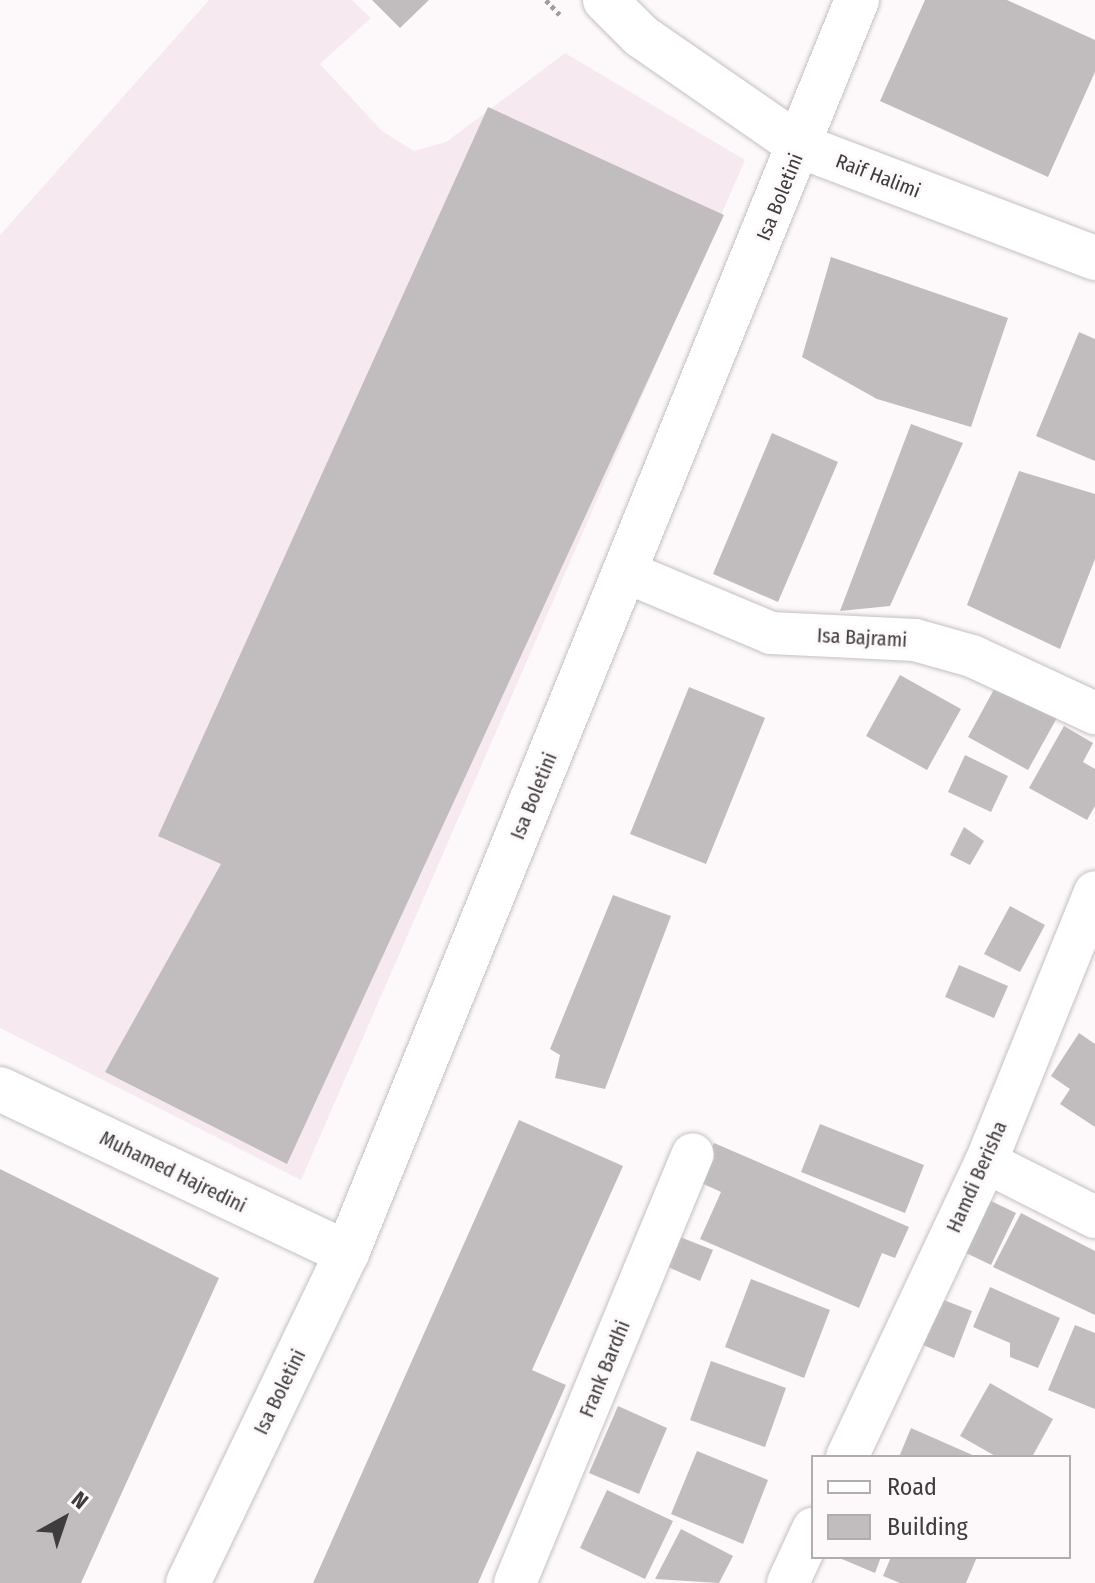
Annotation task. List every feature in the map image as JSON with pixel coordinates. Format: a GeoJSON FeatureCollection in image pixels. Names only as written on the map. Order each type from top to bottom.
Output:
{"type":"FeatureCollection","features":[{"type":"Feature","properties":{"kind":"street","name":"Raif Halimi"},"geometry":{"type":"LineString","coordinates":[[605,0],[641,36],[800,146],[1095,258]]}},
{"type":"Feature","properties":{"kind":"street","name":"Isa Boletini"},"geometry":{"type":"LineString","coordinates":[[188,1583],[347,1253],[857,0]]}},
{"type":"Feature","properties":{"kind":"street","name":"Isa Bajrami"},"geometry":{"type":"LineString","coordinates":[[626,572],[771,633],[915,640],[972,656],[1095,713]]}},
{"type":"Feature","properties":{"kind":"street","name":"Hamdi Berisha"},"geometry":{"type":"LineString","coordinates":[[848,1455],[986,1162],[1095,892]]}},
{"type":"Feature","properties":{"kind":"street","name":"Muhamed Hajredini"},"geometry":{"type":"LineString","coordinates":[[0,1089],[347,1253]]}},
{"type":"Feature","properties":{"kind":"street","name":"Frank Bardhi"},"geometry":{"type":"LineString","coordinates":[[515,1583],[693,1154]]}},
{"type":"Feature","properties":{"kind":"street"},"geometry":{"type":"LineString","coordinates":[[986,1162],[1095,1217]]}},
{"type":"Feature","properties":{"kind":"street"},"geometry":{"type":"LineString","coordinates":[[788,1583],[811,1533]]}},
{"type":"Feature","properties":{"kind":"shaded area"},"geometry":{"type":"Polygon","coordinates":[[[209,0],[352,0],[371,18],[320,64],[382,131],[414,151],[446,142],[565,53],[745,160],[301,1180],[0,1028],[0,235],[209,0]]]}},
{"type":"Feature","properties":{"kind":"building"},"geometry":{"type":"Polygon","coordinates":[[[372,0],[429,0],[400,28],[372,0]]]}},
{"type":"Feature","properties":{"kind":"building"},"geometry":{"type":"Polygon","coordinates":[[[925,0],[1007,0],[1095,40],[1095,72],[1048,177],[880,101],[925,0]]]}},
{"type":"Feature","properties":{"kind":"building"},"geometry":{"type":"Polygon","coordinates":[[[488,107],[724,215],[287,1164],[105,1072],[221,864],[158,836],[488,107]]]}},
{"type":"Feature","properties":{"kind":"building"},"geometry":{"type":"Polygon","coordinates":[[[831,257],[1008,318],[971,427],[877,399],[802,357],[831,257]]]}},
{"type":"Feature","properties":{"kind":"building"},"geometry":{"type":"Polygon","coordinates":[[[1079,332],[1095,339],[1095,461],[1036,436],[1079,332]]]}},
{"type":"Feature","properties":{"kind":"building"},"geometry":{"type":"Polygon","coordinates":[[[911,424],[963,443],[890,606],[840,611],[911,424]]]}},
{"type":"Feature","properties":{"kind":"building"},"geometry":{"type":"Polygon","coordinates":[[[772,433],[838,462],[778,602],[713,574],[772,433]]]}},
{"type":"Feature","properties":{"kind":"building"},"geometry":{"type":"Polygon","coordinates":[[[1019,471],[1095,494],[1095,559],[1060,649],[967,605],[1019,471]]]}},
{"type":"Feature","properties":{"kind":"building"},"geometry":{"type":"Polygon","coordinates":[[[900,675],[961,709],[927,770],[866,736],[900,675]]]}},
{"type":"Feature","properties":{"kind":"building"},"geometry":{"type":"Polygon","coordinates":[[[998,682],[1058,716],[1028,770],[968,737],[998,682]]]}},
{"type":"Feature","properties":{"kind":"building"},"geometry":{"type":"Polygon","coordinates":[[[689,687],[765,718],[706,864],[630,834],[689,687]]]}},
{"type":"Feature","properties":{"kind":"building"},"geometry":{"type":"Polygon","coordinates":[[[1064,726],[1093,743],[1083,762],[1095,769],[1095,806],[1087,820],[1029,788],[1064,726]]]}},
{"type":"Feature","properties":{"kind":"building"},"geometry":{"type":"Polygon","coordinates":[[[965,755],[1008,776],[991,812],[948,792],[965,755]]]}},
{"type":"Feature","properties":{"kind":"building"},"geometry":{"type":"Polygon","coordinates":[[[964,827],[984,841],[970,865],[950,855],[964,827]]]}},
{"type":"Feature","properties":{"kind":"building"},"geometry":{"type":"Polygon","coordinates":[[[613,895],[671,916],[605,1089],[555,1078],[560,1055],[550,1049],[613,895]]]}},
{"type":"Feature","properties":{"kind":"building"},"geometry":{"type":"Polygon","coordinates":[[[1010,906],[1045,925],[1020,972],[984,954],[1010,906]]]}},
{"type":"Feature","properties":{"kind":"building"},"geometry":{"type":"Polygon","coordinates":[[[959,965],[1008,986],[994,1018],[945,997],[959,965]]]}},
{"type":"Feature","properties":{"kind":"building"},"geometry":{"type":"Polygon","coordinates":[[[1079,1033],[1095,1044],[1095,1127],[1060,1104],[1070,1089],[1051,1076],[1079,1033]]]}},
{"type":"Feature","properties":{"kind":"building"},"geometry":{"type":"Polygon","coordinates":[[[519,1120],[623,1166],[532,1370],[566,1385],[478,1583],[313,1583],[519,1120]]]}},
{"type":"Feature","properties":{"kind":"building"},"geometry":{"type":"Polygon","coordinates":[[[820,1124],[924,1165],[905,1213],[801,1172],[820,1124]]]}},
{"type":"Feature","properties":{"kind":"building"},"geometry":{"type":"Polygon","coordinates":[[[714,1143],[909,1227],[895,1258],[882,1253],[859,1308],[700,1239],[721,1192],[697,1181],[714,1143]]]}},
{"type":"Feature","properties":{"kind":"building"},"geometry":{"type":"Polygon","coordinates":[[[0,1169],[219,1278],[81,1583],[0,1583],[0,1169]]]}},
{"type":"Feature","properties":{"kind":"building"},"geometry":{"type":"Polygon","coordinates":[[[989,1200],[1016,1213],[991,1265],[964,1252],[989,1200]]]}},
{"type":"Feature","properties":{"kind":"building"},"geometry":{"type":"Polygon","coordinates":[[[1021,1213],[1095,1251],[1095,1315],[993,1267],[1021,1213]]]}},
{"type":"Feature","properties":{"kind":"building"},"geometry":{"type":"Polygon","coordinates":[[[680,1237],[713,1250],[700,1281],[668,1267],[680,1237]]]}},
{"type":"Feature","properties":{"kind":"building"},"geometry":{"type":"Polygon","coordinates":[[[751,1279],[830,1310],[804,1378],[725,1347],[751,1279]]]}},
{"type":"Feature","properties":{"kind":"building"},"geometry":{"type":"Polygon","coordinates":[[[990,1287],[1060,1318],[1038,1368],[1010,1357],[1010,1343],[973,1327],[990,1287]]]}},
{"type":"Feature","properties":{"kind":"building"},"geometry":{"type":"Polygon","coordinates":[[[941,1299],[972,1311],[954,1358],[923,1345],[941,1299]]]}},
{"type":"Feature","properties":{"kind":"building"},"geometry":{"type":"Polygon","coordinates":[[[1075,1325],[1095,1333],[1095,1409],[1048,1390],[1075,1325]]]}},
{"type":"Feature","properties":{"kind":"building"},"geometry":{"type":"Polygon","coordinates":[[[711,1361],[786,1388],[765,1447],[690,1420],[711,1361]]]}},
{"type":"Feature","properties":{"kind":"building"},"geometry":{"type":"Polygon","coordinates":[[[990,1383],[1053,1419],[1033,1455],[993,1455],[960,1436],[990,1383]]]}},
{"type":"Feature","properties":{"kind":"building"},"geometry":{"type":"Polygon","coordinates":[[[618,1406],[667,1428],[639,1494],[589,1473],[618,1406]]]}},
{"type":"Feature","properties":{"kind":"building"},"geometry":{"type":"Polygon","coordinates":[[[911,1428],[972,1455],[900,1455],[911,1428]]]}},
{"type":"Feature","properties":{"kind":"building"},"geometry":{"type":"Polygon","coordinates":[[[697,1451],[768,1480],[743,1544],[671,1514],[697,1451]]]}},
{"type":"Feature","properties":{"kind":"building"},"geometry":{"type":"Polygon","coordinates":[[[607,1490],[673,1521],[645,1579],[580,1548],[607,1490]]]}},
{"type":"Feature","properties":{"kind":"building"},"geometry":{"type":"Polygon","coordinates":[[[681,1529],[733,1556],[719,1583],[655,1579],[681,1529]]]}},
{"type":"Feature","properties":{"kind":"building"},"geometry":{"type":"Polygon","coordinates":[[[842,1559],[880,1559],[875,1573],[842,1559]]]}},
{"type":"Feature","properties":{"kind":"building"},"geometry":{"type":"Polygon","coordinates":[[[890,1559],[976,1559],[966,1583],[900,1583],[883,1576],[890,1559]]]}}]}
